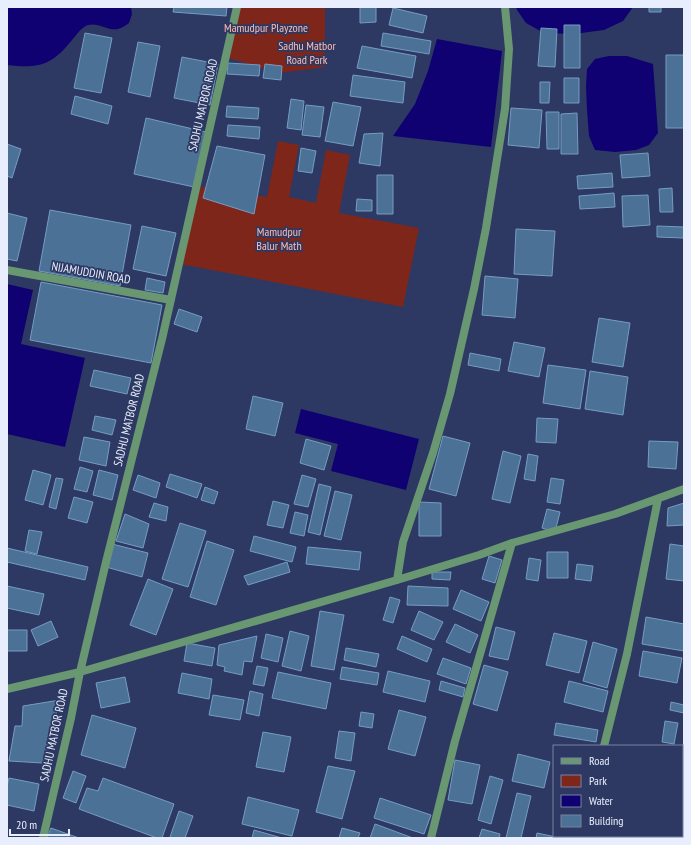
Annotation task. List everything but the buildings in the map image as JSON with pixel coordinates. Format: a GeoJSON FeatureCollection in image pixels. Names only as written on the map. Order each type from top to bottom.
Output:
{"type":"FeatureCollection","features":[{"type":"Feature","properties":{"kind":"street","name":"SADHU MATBOR ROAD"},"geometry":{"type":"LineString","coordinates":[[43,838],[72,718],[80,672],[106,562],[171,300],[237,7]]}},
{"type":"Feature","properties":{"kind":"street"},"geometry":{"type":"LineString","coordinates":[[397,580],[403,542],[433,453],[450,394],[474,289],[486,228],[505,109],[509,49],[505,7]]}},
{"type":"Feature","properties":{"kind":"street","name":"NIJAMUDDIN ROAD"},"geometry":{"type":"LineString","coordinates":[[7,270],[171,300]]}},
{"type":"Feature","properties":{"kind":"street"},"geometry":{"type":"LineString","coordinates":[[7,689],[80,672],[397,580],[480,555],[512,543],[615,514],[684,489]]}},
{"type":"Feature","properties":{"kind":"street"},"geometry":{"type":"LineString","coordinates":[[604,745],[627,654],[658,499]]}},
{"type":"Feature","properties":{"kind":"street"},"geometry":{"type":"LineString","coordinates":[[431,838],[455,741],[512,543]]}},
{"type":"Feature","properties":{"kind":"green space"},"geometry":{"type":"Polygon","coordinates":[[[239,7],[325,7],[325,67],[279,73],[228,58],[239,7]]]}},
{"type":"Feature","properties":{"kind":"green space","name":"Mamudpur Balur Math"},"geometry":{"type":"Polygon","coordinates":[[[278,141],[299,145],[289,197],[316,203],[326,150],[350,155],[339,213],[419,228],[403,307],[179,264],[198,188],[207,186],[267,197],[278,141]]]}},
{"type":"Feature","properties":{"kind":"water"},"geometry":{"type":"Polygon","coordinates":[[[7,7],[131,7],[132,14],[129,23],[118,29],[110,29],[92,24],[85,26],[58,55],[51,60],[36,65],[18,66],[7,65],[7,7]]]}},
{"type":"Feature","properties":{"kind":"water"},"geometry":{"type":"Polygon","coordinates":[[[516,7],[633,7],[623,21],[604,30],[574,34],[544,33],[526,23],[516,7]]]}},
{"type":"Feature","properties":{"kind":"water"},"geometry":{"type":"Polygon","coordinates":[[[437,39],[502,51],[491,147],[393,136],[415,104],[428,71],[437,39]]]}},
{"type":"Feature","properties":{"kind":"water"},"geometry":{"type":"Polygon","coordinates":[[[609,56],[627,56],[653,64],[658,133],[649,145],[636,150],[615,152],[595,150],[589,136],[586,86],[587,69],[595,59],[609,56]]]}},
{"type":"Feature","properties":{"kind":"water"},"geometry":{"type":"Polygon","coordinates":[[[7,284],[33,290],[21,344],[85,358],[65,447],[7,434],[7,284]]]}},
{"type":"Feature","properties":{"kind":"water"},"geometry":{"type":"Polygon","coordinates":[[[301,409],[419,439],[406,490],[331,471],[338,444],[295,433],[301,409]]]}},
{"type":"Feature","properties":{"kind":"park label","name":"Mamudpur Playzone"},"geometry":{"type":"Point","coordinates":[266,28]}},
{"type":"Feature","properties":{"kind":"park label","name":"Sadhu Matbor Road Park"},"geometry":{"type":"Point","coordinates":[307,53]}}]}
